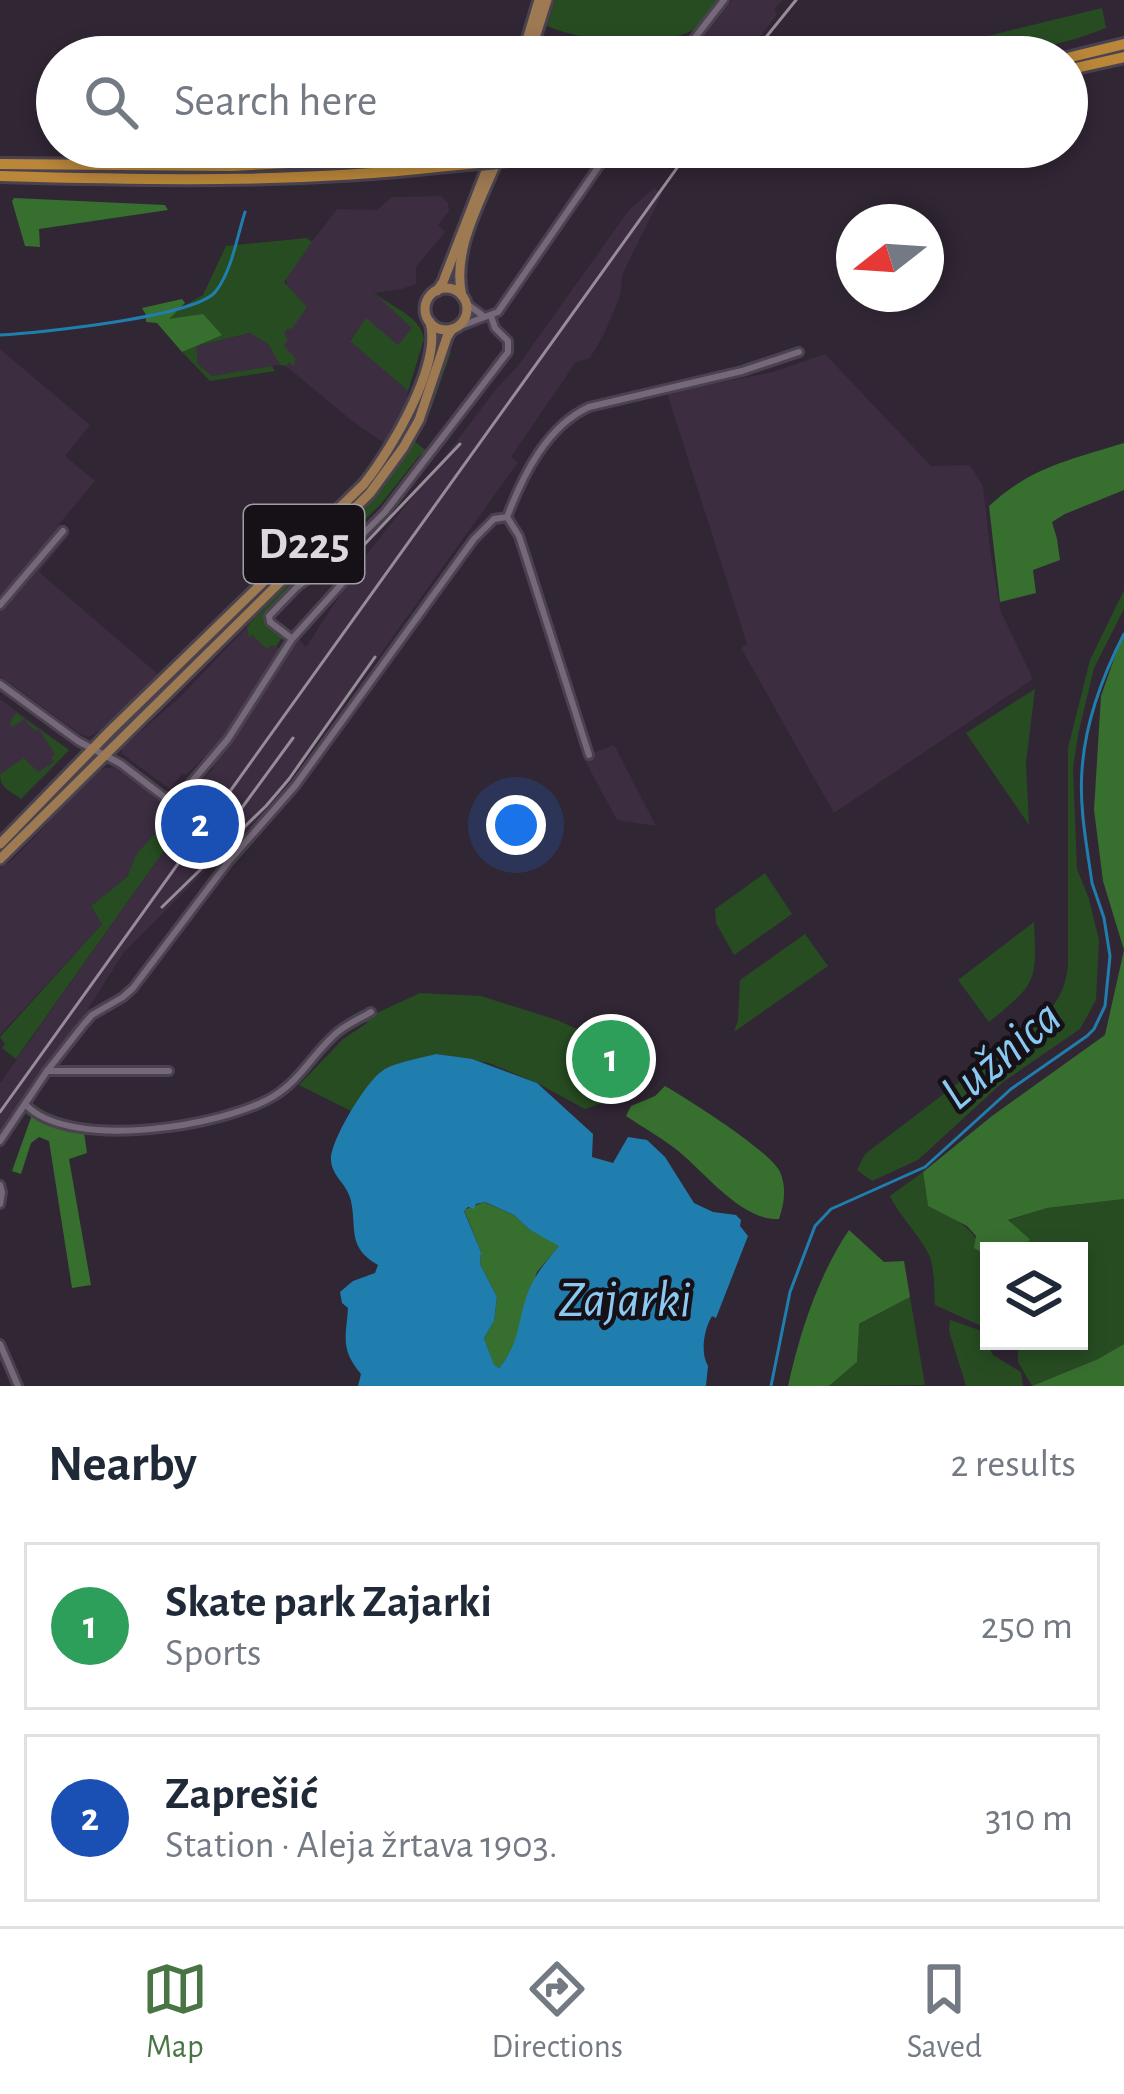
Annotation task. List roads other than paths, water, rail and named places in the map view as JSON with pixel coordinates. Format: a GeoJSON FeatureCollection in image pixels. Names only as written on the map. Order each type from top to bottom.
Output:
{"type":"FeatureCollection","features":[{"type":"Feature","properties":{"kind":"highway"},"geometry":{"type":"LineString","coordinates":[[1115,51],[1124,57]]}},
{"type":"Feature","properties":{"kind":"highway"},"geometry":{"type":"LineString","coordinates":[[0,164],[36,164]]}},
{"type":"Feature","properties":{"kind":"highway"},"geometry":{"type":"LineString","coordinates":[[0,176],[235,178],[327,176],[387,168]]}},
{"type":"Feature","properties":{"kind":"main road"},"geometry":{"type":"LineString","coordinates":[[532,36],[543,0]]}},
{"type":"Feature","properties":{"kind":"main road","name":"D225"},"geometry":{"type":"LineString","coordinates":[[0,859],[98,752],[364,484],[411,408],[433,333],[426,307],[429,297],[443,282],[489,168]]}},
{"type":"Feature","properties":{"kind":"main road","name":"D225"},"geometry":{"type":"LineString","coordinates":[[0,844],[370,493],[403,448],[418,420],[446,337],[466,317],[459,281],[491,168]]}},
{"type":"Feature","properties":{"kind":"main road"},"geometry":{"type":"LineString","coordinates":[[437,291],[448,288],[464,300]]}},
{"type":"Feature","properties":{"kind":"main road"},"geometry":{"type":"LineString","coordinates":[[430,322],[440,329],[455,328]]}},
{"type":"Feature","properties":{"kind":"street"},"geometry":{"type":"LineString","coordinates":[[696,36],[724,0]]}},
{"type":"Feature","properties":{"kind":"street"},"geometry":{"type":"LineString","coordinates":[[455,328],[498,312],[598,168]]}},
{"type":"Feature","properties":{"kind":"street"},"geometry":{"type":"LineString","coordinates":[[292,639],[268,616],[386,512],[508,352],[508,341],[488,316],[464,300]]}},
{"type":"Feature","properties":{"kind":"street"},"geometry":{"type":"LineString","coordinates":[[508,517],[527,471],[551,436],[575,413],[799,352]]}},
{"type":"Feature","properties":{"kind":"street"},"geometry":{"type":"LineString","coordinates":[[508,517],[519,536],[589,755]]}},
{"type":"Feature","properties":{"kind":"street"},"geometry":{"type":"LineString","coordinates":[[0,1141],[92,1015],[133,988],[218,875],[295,786],[474,538],[494,519],[508,517]]}},
{"type":"Feature","properties":{"kind":"street"},"geometry":{"type":"LineString","coordinates":[[0,605],[63,531]]}},
{"type":"Feature","properties":{"kind":"street"},"geometry":{"type":"LineString","coordinates":[[0,685],[170,800],[178,799],[228,739],[292,639],[338,590],[354,562],[351,546]]}},
{"type":"Feature","properties":{"kind":"street"},"geometry":{"type":"LineString","coordinates":[[26,1105],[53,1122],[92,1130],[163,1128],[236,1111],[271,1099],[340,1030],[371,1012]]}},
{"type":"Feature","properties":{"kind":"street"},"geometry":{"type":"LineString","coordinates":[[47,1071],[169,1071]]}},
{"type":"Feature","properties":{"kind":"street"},"geometry":{"type":"LineString","coordinates":[[0,1185],[0,1204]]}},
{"type":"Feature","properties":{"kind":"street"},"geometry":{"type":"LineString","coordinates":[[0,1345],[18,1386]]}},
{"type":"Feature","properties":{"kind":"water","name":"Zajarki"},"geometry":{"type":"Polygon","coordinates":[[[436,1054],[472,1059],[537,1083],[593,1134],[592,1157],[613,1163],[628,1137],[647,1140],[665,1157],[694,1203],[741,1220],[748,1236],[716,1318],[712,1316],[705,1334],[706,1386],[358,1386],[361,1374],[347,1350],[348,1308],[340,1292],[375,1273],[378,1265],[357,1244],[351,1201],[332,1166],[332,1151],[350,1112],[375,1077],[393,1066],[436,1054]],[[485,1202],[464,1211],[481,1252],[480,1264],[497,1297],[494,1321],[484,1338],[499,1368],[514,1342],[530,1288],[559,1246],[514,1215],[485,1202]]]}},
{"type":"Feature","properties":{"kind":"waterway"},"geometry":{"type":"LineString","coordinates":[[0,335],[115,322],[203,300],[216,291],[226,273],[245,212]]}},
{"type":"Feature","properties":{"kind":"waterway","name":"Lužnica"},"geometry":{"type":"LineString","coordinates":[[771,1386],[790,1292],[815,1226],[831,1209],[925,1167],[1011,1089],[1087,1036],[1105,1006],[1110,956],[1092,883],[1082,770],[1096,700],[1124,634]]}},
{"type":"Feature","properties":{"kind":"railway"},"geometry":{"type":"LineString","coordinates":[[767,36],[796,0]]}},
{"type":"Feature","properties":{"kind":"railway"},"geometry":{"type":"LineString","coordinates":[[0,1112],[677,168]]}},
{"type":"Feature","properties":{"kind":"railway"},"geometry":{"type":"LineString","coordinates":[[362,547],[460,444]]}},
{"type":"Feature","properties":{"kind":"railway"},"geometry":{"type":"LineString","coordinates":[[162,907],[266,806],[375,657]]}},
{"type":"Feature","properties":{"kind":"railway"},"geometry":{"type":"LineString","coordinates":[[233,820],[293,738]]}},
{"type":"Feature","properties":{"kind":"railway"},"geometry":{"type":"LineString","coordinates":[[210,853],[234,812]]}},
{"type":"Feature","properties":{"kind":"place","name":"Zaprešić"},"geometry":{"type":"Point","coordinates":[200,824]}},
{"type":"Feature","properties":{"kind":"place","name":"Skate park Zajarki"},"geometry":{"type":"Point","coordinates":[611,1059]}}]}
